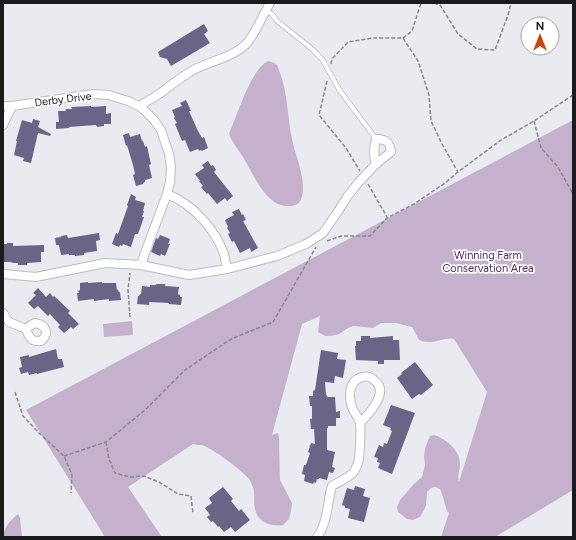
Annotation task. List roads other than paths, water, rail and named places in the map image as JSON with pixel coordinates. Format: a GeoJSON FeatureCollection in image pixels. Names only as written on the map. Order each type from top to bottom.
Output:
{"type":"FeatureCollection","features":[{"type":"Feature","properties":{"kind":"street"},"geometry":{"type":"LineString","coordinates":[[139,106],[161,93],[189,72],[202,65],[218,60],[235,52],[246,43],[258,27],[270,3]]}},
{"type":"Feature","properties":{"kind":"street","name":"Derby Drive"},"geometry":{"type":"LineString","coordinates":[[3,106],[93,94],[109,95],[128,101],[139,106],[145,111],[161,130],[166,141],[171,167],[170,182],[167,194],[141,265]]}},
{"type":"Feature","properties":{"kind":"street"},"geometry":{"type":"LineString","coordinates":[[3,125],[12,106]]}},
{"type":"Feature","properties":{"kind":"street"},"geometry":{"type":"LineString","coordinates":[[3,274],[36,277],[105,263],[141,265],[189,275],[227,269],[277,256],[306,244],[323,233],[346,197],[376,164],[391,152],[390,146],[387,142],[381,139],[376,139],[374,159],[376,164]]}},
{"type":"Feature","properties":{"kind":"street"},"geometry":{"type":"LineString","coordinates":[[167,194],[176,197],[184,203],[212,230],[224,255],[227,269]]}},
{"type":"Feature","properties":{"kind":"street"},"geometry":{"type":"LineString","coordinates":[[3,313],[9,322],[26,328]]}},
{"type":"Feature","properties":{"kind":"street"},"geometry":{"type":"LineString","coordinates":[[317,537],[321,531],[327,512],[328,498],[332,486],[353,473],[358,463],[360,451],[360,422],[352,408],[350,399],[352,383],[358,378],[372,378],[378,383],[380,392],[378,400],[366,417],[360,422]]}},
{"type":"Feature","properties":{"kind":"lane"},"geometry":{"type":"LineString","coordinates":[[266,11],[272,14],[283,26],[322,59],[340,91],[376,139]]}},
{"type":"Feature","properties":{"kind":"park label","name":"Winning Farm Conservation Area"},"geometry":{"type":"Point","coordinates":[488,261]}}]}
